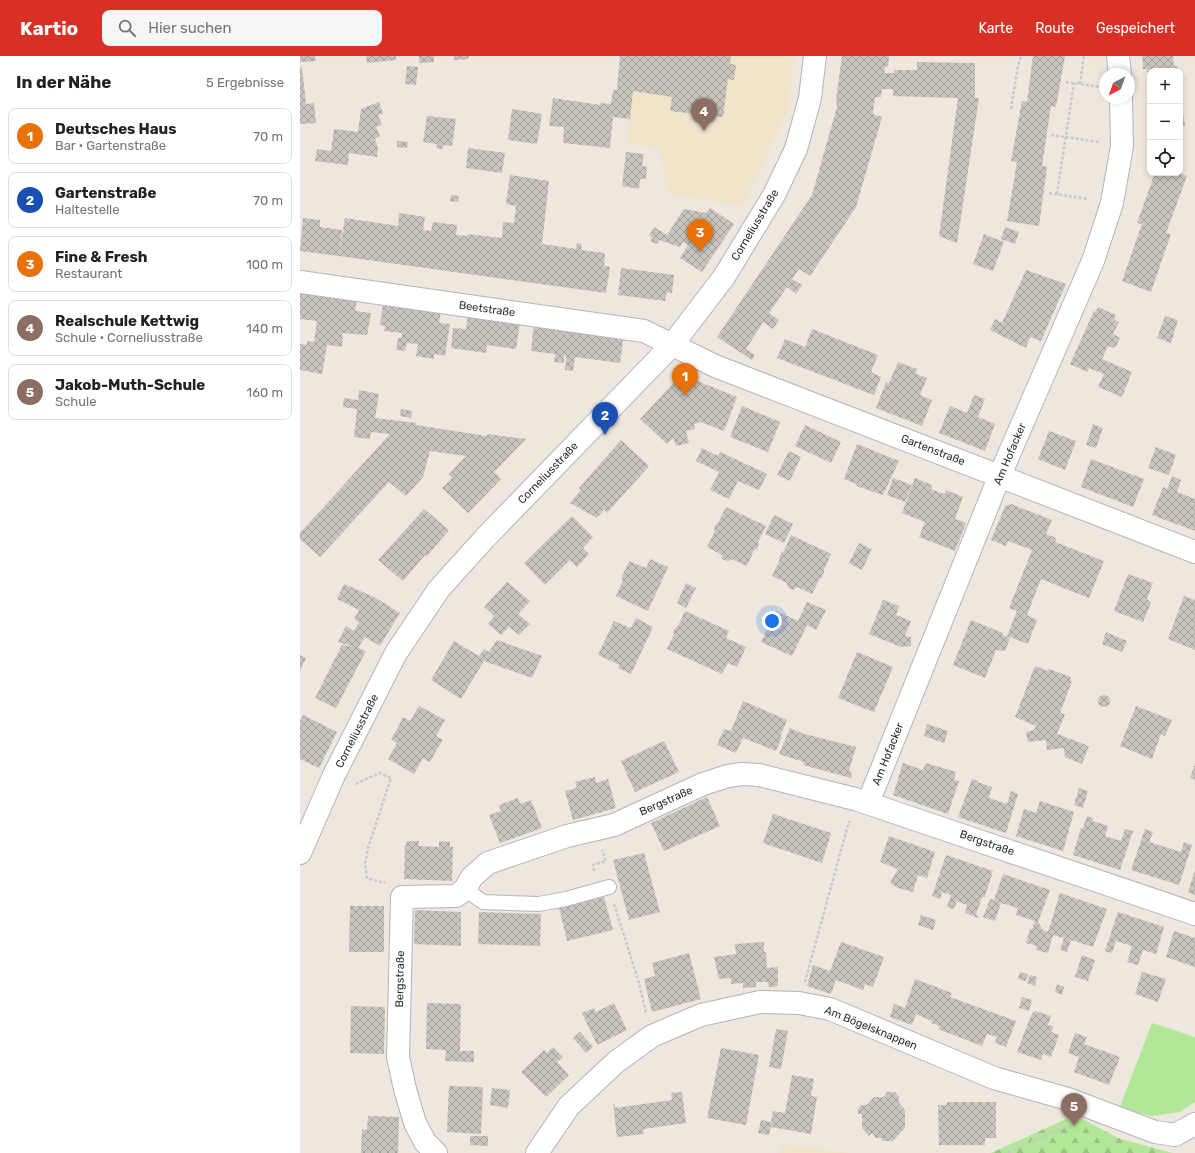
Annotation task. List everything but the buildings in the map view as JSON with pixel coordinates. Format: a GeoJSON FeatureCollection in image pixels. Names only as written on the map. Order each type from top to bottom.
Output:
{"type":"FeatureCollection","features":[{"type":"Feature","properties":{"kind":"street","name":"Corneliusstraße"},"geometry":{"type":"LineString","coordinates":[[300,853],[334,775],[396,653],[439,589],[522,500],[672,345],[724,277],[774,196],[796,150],[810,98],[815,56]]}},
{"type":"Feature","properties":{"kind":"street"},"geometry":{"type":"LineString","coordinates":[[1118,56],[1119,68]]}},
{"type":"Feature","properties":{"kind":"street","name":"Am Hofacker"},"geometry":{"type":"LineString","coordinates":[[861,801],[1093,261],[1112,203],[1122,146],[1121,104]]}},
{"type":"Feature","properties":{"kind":"street","name":"Beetstraße"},"geometry":{"type":"LineString","coordinates":[[300,282],[644,331],[672,345]]}},
{"type":"Feature","properties":{"kind":"street","name":"Gartenstraße"},"geometry":{"type":"LineString","coordinates":[[672,345],[715,366],[1195,552]]}},
{"type":"Feature","properties":{"kind":"street","name":"Bergstraße"},"geometry":{"type":"LineString","coordinates":[[436,1153],[425,1142],[415,1123],[405,1089],[398,1057],[402,897],[456,896],[465,889],[472,877],[488,863],[567,836],[614,825],[703,784],[728,776],[758,775],[861,801],[1195,914]]}},
{"type":"Feature","properties":{"kind":"street","name":"Am Bögelsknappen"},"geometry":{"type":"LineString","coordinates":[[537,1153],[569,1106],[616,1062],[652,1036],[701,1015],[760,1002],[798,1003],[830,1009],[994,1078],[1068,1099],[1155,1132],[1175,1135],[1195,1124]]}},
{"type":"Feature","properties":{"kind":"lane"},"geometry":{"type":"LineString","coordinates":[[465,889],[483,902],[539,904],[566,899],[604,888]]}},
{"type":"Feature","properties":{"kind":"path"},"geometry":{"type":"LineString","coordinates":[[1011,109],[1021,56]]}},
{"type":"Feature","properties":{"kind":"path"},"geometry":{"type":"LineString","coordinates":[[1080,84],[1084,56]]}},
{"type":"Feature","properties":{"kind":"path"},"geometry":{"type":"LineString","coordinates":[[1066,82],[1099,87]]}},
{"type":"Feature","properties":{"kind":"path"},"geometry":{"type":"LineString","coordinates":[[1057,194],[1074,83]]}},
{"type":"Feature","properties":{"kind":"path"},"geometry":{"type":"LineString","coordinates":[[1052,135],[1122,146]]}},
{"type":"Feature","properties":{"kind":"path"},"geometry":{"type":"LineString","coordinates":[[1049,193],[1112,203]]}},
{"type":"Feature","properties":{"kind":"path"},"geometry":{"type":"LineString","coordinates":[[353,786],[379,773],[391,778],[368,848],[365,864],[367,878]]}},
{"type":"Feature","properties":{"kind":"path"},"geometry":{"type":"LineString","coordinates":[[798,1003],[861,801]]}},
{"type":"Feature","properties":{"kind":"path"},"geometry":{"type":"LineString","coordinates":[[595,829],[606,861],[593,865],[604,888],[640,983],[652,1036]]}},
{"type":"Feature","properties":{"kind":"path"},"geometry":{"type":"LineString","coordinates":[[1009,1153],[1098,1111]]}},
{"type":"Feature","properties":{"kind":"shaded area"},"geometry":{"type":"Polygon","coordinates":[[[637,56],[795,56],[787,114],[742,206],[667,194],[659,148],[627,143],[637,56]]]}},
{"type":"Feature","properties":{"kind":"shaded area"},"geometry":{"type":"Polygon","coordinates":[[[782,1144],[848,1153],[780,1153],[782,1144]]]}},
{"type":"Feature","properties":{"kind":"green space"},"geometry":{"type":"Polygon","coordinates":[[[1152,1023],[1195,1037],[1195,1102],[1180,1112],[1152,1116],[1119,1109],[1152,1023]]]}},
{"type":"Feature","properties":{"kind":"green space"},"geometry":{"type":"Polygon","coordinates":[[[1075,1115],[1118,1138],[1172,1153],[991,1153],[1075,1115]]]}},
{"type":"Feature","properties":{"kind":"place","name":"Realschule Kettwig"},"geometry":{"type":"Point","coordinates":[704,131]}},
{"type":"Feature","properties":{"kind":"place","name":"Fine & Fresh"},"geometry":{"type":"Point","coordinates":[700,252]}},
{"type":"Feature","properties":{"kind":"place","name":"Deutsches Haus"},"geometry":{"type":"Point","coordinates":[685,396]}},
{"type":"Feature","properties":{"kind":"place","name":"Gartenstraße"},"geometry":{"type":"Point","coordinates":[605,435]}},
{"type":"Feature","properties":{"kind":"place","name":"Jakob-Muth-Schule"},"geometry":{"type":"Point","coordinates":[1074,1126]}}]}
